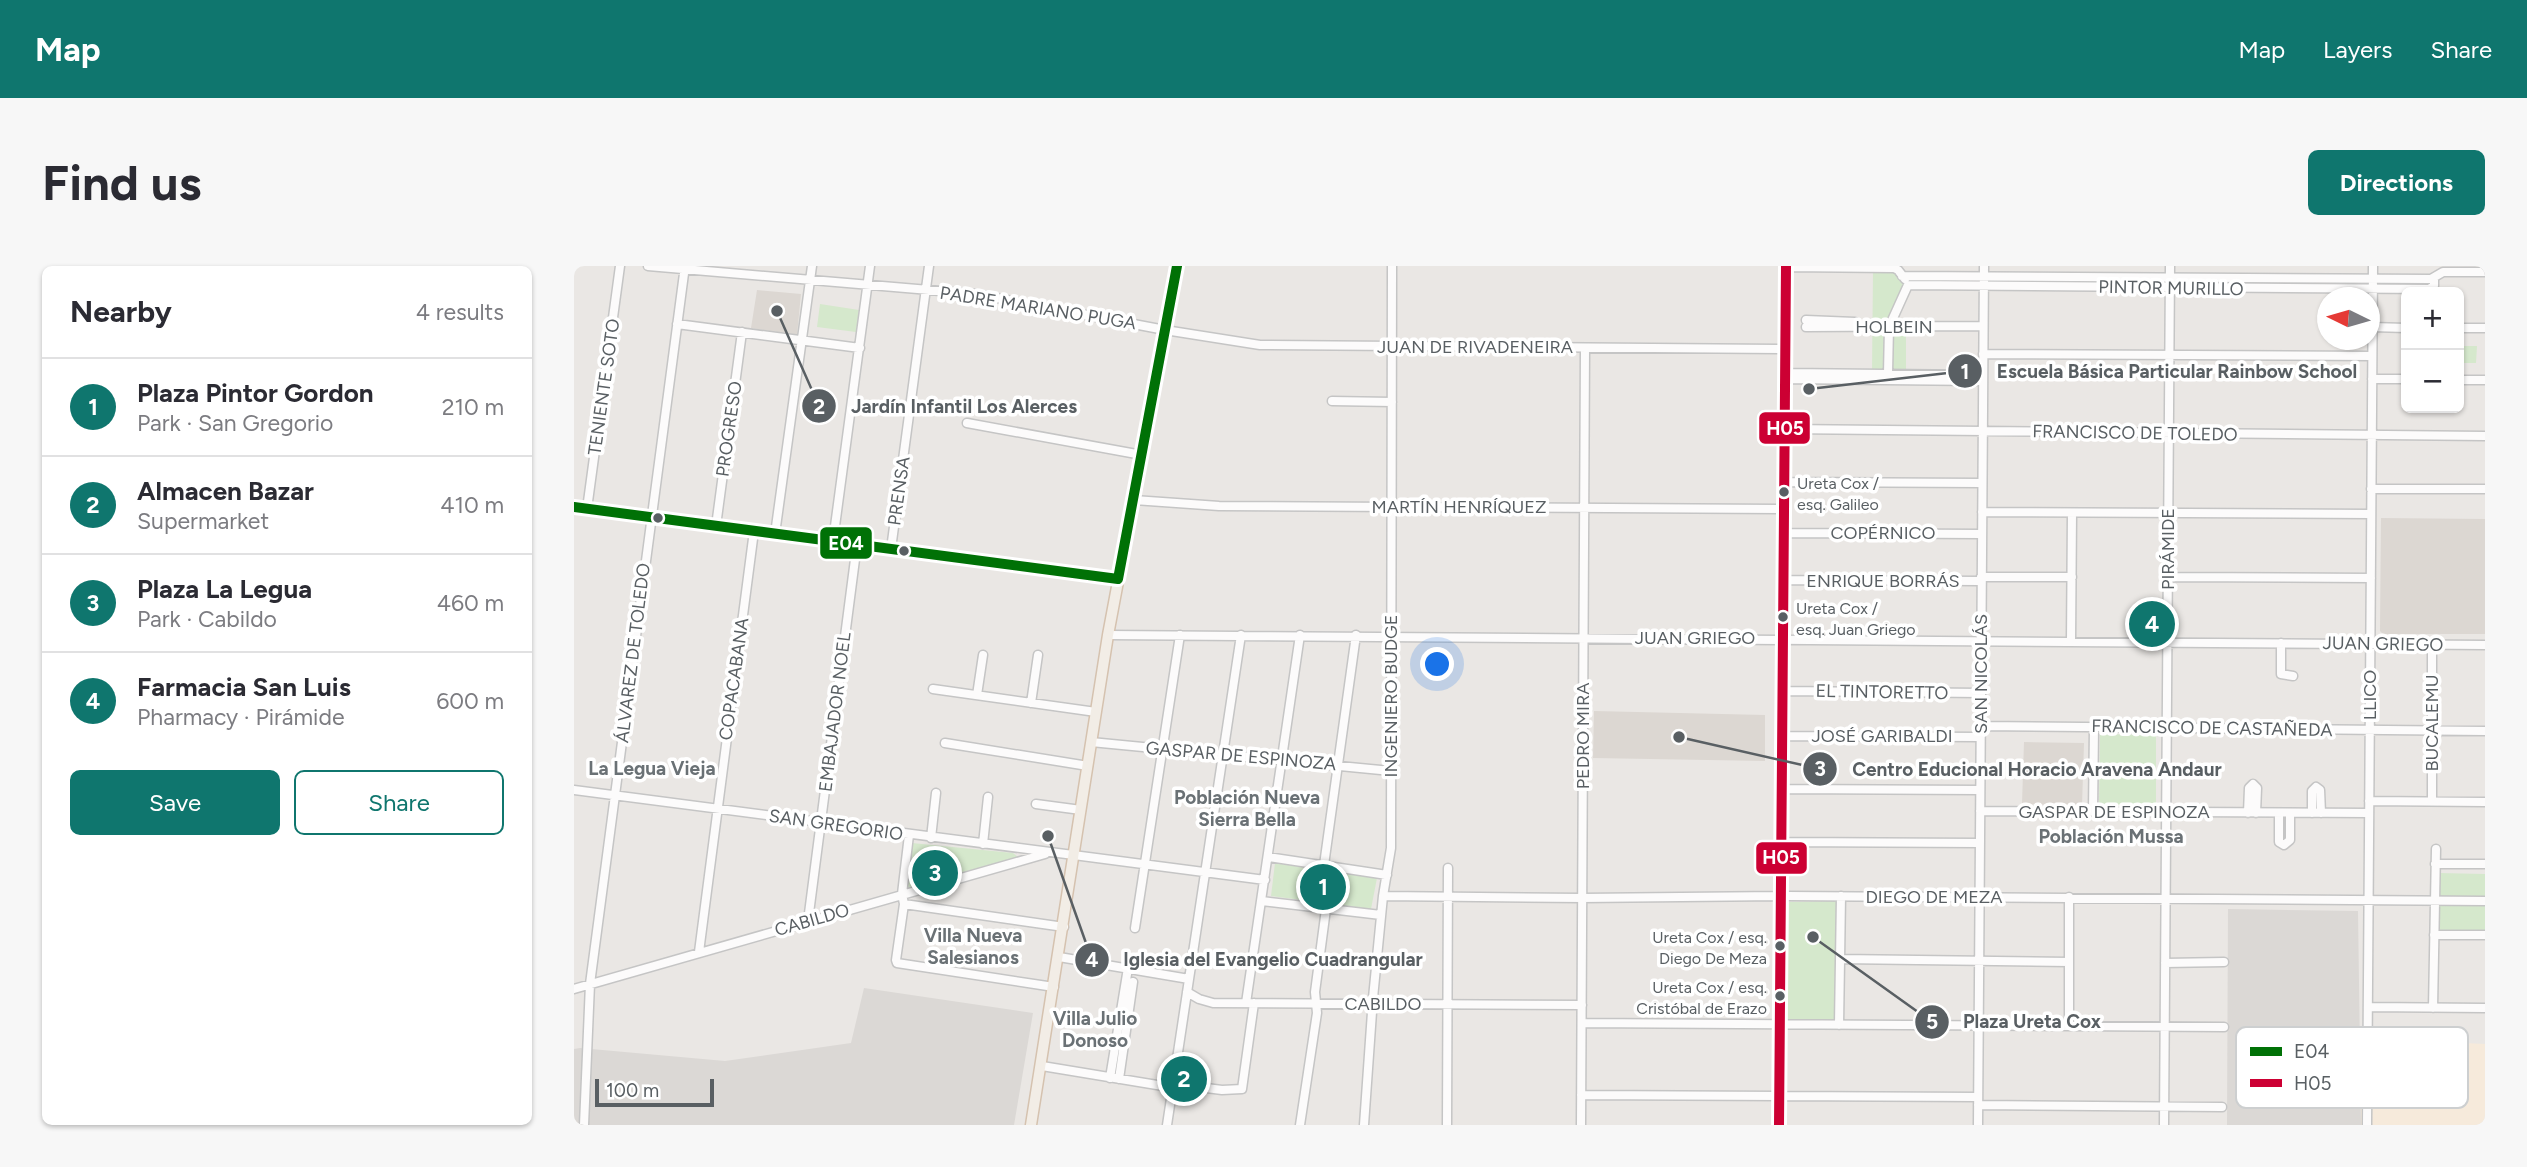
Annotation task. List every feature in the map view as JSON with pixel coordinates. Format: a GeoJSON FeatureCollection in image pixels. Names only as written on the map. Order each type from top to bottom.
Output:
{"type":"FeatureCollection","features":[{"type":"Feature","properties":{"kind":"main road"},"geometry":{"type":"LineString","coordinates":[[1033,1122],[1108,635],[1177,266]]}},
{"type":"Feature","properties":{"kind":"street","name":"TENIENTE SOTO"},"geometry":{"type":"LineString","coordinates":[[587,509],[620,266]]}},
{"type":"Feature","properties":{"kind":"street","name":"PADRE MARIANO PUGA"},"geometry":{"type":"LineString","coordinates":[[648,266],[750,270],[810,280],[997,298],[1166,330]]}},
{"type":"Feature","properties":{"kind":"street"},"geometry":{"type":"LineString","coordinates":[[775,534],[812,266]]}},
{"type":"Feature","properties":{"kind":"street"},"geometry":{"type":"LineString","coordinates":[[833,541],[870,266]]}},
{"type":"Feature","properties":{"kind":"street","name":"PRENSA"},"geometry":{"type":"LineString","coordinates":[[891,549],[929,266]]}},
{"type":"Feature","properties":{"kind":"street","name":"INGENIERO BUDGE"},"geometry":{"type":"LineString","coordinates":[[1364,1125],[1372,1005],[1383,896],[1391,848],[1392,266]]}},
{"type":"Feature","properties":{"kind":"street","name":"SAN NICOLÁS"},"geometry":{"type":"LineString","coordinates":[[1978,1125],[1983,266]]}},
{"type":"Feature","properties":{"kind":"street","name":"PIRÁMIDE"},"geometry":{"type":"LineString","coordinates":[[2164,1125],[2170,266]]}},
{"type":"Feature","properties":{"kind":"street","name":"LLICO"},"geometry":{"type":"LineString","coordinates":[[2373,266],[2373,287]]}},
{"type":"Feature","properties":{"kind":"street"},"geometry":{"type":"LineString","coordinates":[[1779,1125],[1786,267]]}},
{"type":"Feature","properties":{"kind":"street","name":"PINTOR MURILLO"},"geometry":{"type":"LineString","coordinates":[[1786,267],[1894,268],[1902,276],[1983,281],[2170,288],[2317,289]]}},
{"type":"Feature","properties":{"kind":"street","name":"ÁLVAREZ DE TOLEDO"},"geometry":{"type":"LineString","coordinates":[[584,1125],[590,984],[685,268]]}},
{"type":"Feature","properties":{"kind":"street","name":"PINTOR MURILLO"},"geometry":{"type":"LineString","coordinates":[[1908,285],[2170,277],[2431,279],[2443,272],[2485,272]]}},
{"type":"Feature","properties":{"kind":"street"},"geometry":{"type":"LineString","coordinates":[[1888,373],[1890,325],[1908,285],[1902,276]]}},
{"type":"Feature","properties":{"kind":"street","name":"PINTOR MURILLO"},"geometry":{"type":"LineString","coordinates":[[2380,289],[2431,288],[2435,282],[2431,279]]}},
{"type":"Feature","properties":{"kind":"street","name":"HOLBEIN"},"geometry":{"type":"LineString","coordinates":[[1806,323],[1983,326]]}},
{"type":"Feature","properties":{"kind":"street"},"geometry":{"type":"LineString","coordinates":[[677,324],[860,348]]}},
{"type":"Feature","properties":{"kind":"street"},"geometry":{"type":"LineString","coordinates":[[2380,327],[2401,328]]}},
{"type":"Feature","properties":{"kind":"street"},"geometry":{"type":"LineString","coordinates":[[2464,328],[2485,328]]}},
{"type":"Feature","properties":{"kind":"street","name":"JUAN DE RIVADENEIRA"},"geometry":{"type":"LineString","coordinates":[[1166,330],[1260,345],[1786,349]]}},
{"type":"Feature","properties":{"kind":"street","name":"PROGRESO"},"geometry":{"type":"LineString","coordinates":[[716,526],[742,332]]}},
{"type":"Feature","properties":{"kind":"street","name":"PEDRO MIRA"},"geometry":{"type":"LineString","coordinates":[[1581,1125],[1585,348]]}},
{"type":"Feature","properties":{"kind":"street","name":"LLICO"},"geometry":{"type":"LineString","coordinates":[[2368,1027],[2372,350]]}},
{"type":"Feature","properties":{"kind":"street"},"geometry":{"type":"LineString","coordinates":[[1983,354],[2372,356]]}},
{"type":"Feature","properties":{"kind":"street"},"geometry":{"type":"LineString","coordinates":[[1786,376],[1888,373],[1982,378]]}},
{"type":"Feature","properties":{"kind":"street"},"geometry":{"type":"LineString","coordinates":[[1786,376],[1982,378]]}},
{"type":"Feature","properties":{"kind":"street"},"geometry":{"type":"LineString","coordinates":[[2372,379],[2401,379]]}},
{"type":"Feature","properties":{"kind":"street"},"geometry":{"type":"LineString","coordinates":[[2464,380],[2485,380]]}},
{"type":"Feature","properties":{"kind":"street"},"geometry":{"type":"LineString","coordinates":[[1332,401],[1392,402]]}},
{"type":"Feature","properties":{"kind":"street"},"geometry":{"type":"LineString","coordinates":[[967,423],[1142,455]]}},
{"type":"Feature","properties":{"kind":"street","name":"FRANCISCO DE TOLEDO"},"geometry":{"type":"LineString","coordinates":[[1785,429],[2485,436]]}},
{"type":"Feature","properties":{"kind":"street"},"geometry":{"type":"LineString","coordinates":[[1785,482],[1982,483]]}},
{"type":"Feature","properties":{"kind":"street"},"geometry":{"type":"LineString","coordinates":[[2371,489],[2485,489]]}},
{"type":"Feature","properties":{"kind":"street","name":"MARTÍN HENRÍQUEZ"},"geometry":{"type":"LineString","coordinates":[[1133,500],[1207,506],[1785,509]]}},
{"type":"Feature","properties":{"kind":"street"},"geometry":{"type":"LineString","coordinates":[[574,507],[1118,579]]}},
{"type":"Feature","properties":{"kind":"street"},"geometry":{"type":"LineString","coordinates":[[1982,512],[2371,514]]}},
{"type":"Feature","properties":{"kind":"street"},"geometry":{"type":"LineString","coordinates":[[2071,641],[2072,513]]}},
{"type":"Feature","properties":{"kind":"street","name":"COPACABANA"},"geometry":{"type":"LineString","coordinates":[[699,952],[754,531]]}},
{"type":"Feature","properties":{"kind":"street","name":"COPÉRNICO"},"geometry":{"type":"LineString","coordinates":[[1785,533],[1982,534]]}},
{"type":"Feature","properties":{"kind":"street","name":"EMBAJADOR NOEL"},"geometry":{"type":"LineString","coordinates":[[808,921],[856,544]]}},
{"type":"Feature","properties":{"kind":"street","name":"ENRIQUE BORRÁS"},"geometry":{"type":"LineString","coordinates":[[1785,582],[1981,582],[2071,577]]}},
{"type":"Feature","properties":{"kind":"street"},"geometry":{"type":"LineString","coordinates":[[2168,577],[2371,578]]}},
{"type":"Feature","properties":{"kind":"street","name":"JUAN GRIEGO"},"geometry":{"type":"LineString","coordinates":[[1108,635],[2485,645]]}},
{"type":"Feature","properties":{"kind":"street"},"geometry":{"type":"LineString","coordinates":[[1135,928],[1180,635]]}},
{"type":"Feature","properties":{"kind":"street"},"geometry":{"type":"LineString","coordinates":[[1167,1125],[1241,635]]}},
{"type":"Feature","properties":{"kind":"street"},"geometry":{"type":"LineString","coordinates":[[1042,1066],[1173,1087],[1183,1085],[1222,1090],[1242,1089],[1262,901],[1300,635]]}},
{"type":"Feature","properties":{"kind":"street"},"geometry":{"type":"LineString","coordinates":[[1324,865],[1356,635]]}},
{"type":"Feature","properties":{"kind":"street"},"geometry":{"type":"LineString","coordinates":[[2281,643],[2281,674],[2293,676]]}},
{"type":"Feature","properties":{"kind":"street","name":"BUCALEMU"},"geometry":{"type":"LineString","coordinates":[[2432,644],[2432,801]]}},
{"type":"Feature","properties":{"kind":"street"},"geometry":{"type":"LineString","coordinates":[[977,695],[983,655]]}},
{"type":"Feature","properties":{"kind":"street"},"geometry":{"type":"LineString","coordinates":[[1031,703],[1038,655]]}},
{"type":"Feature","properties":{"kind":"street"},"geometry":{"type":"LineString","coordinates":[[933,689],[1096,712]]}},
{"type":"Feature","properties":{"kind":"street","name":"EL TINTORETTO"},"geometry":{"type":"LineString","coordinates":[[1784,689],[1981,690]]}},
{"type":"Feature","properties":{"kind":"street","name":"FRANCISCO DE CASTAÑEDA"},"geometry":{"type":"LineString","coordinates":[[1980,726],[2485,730]]}},
{"type":"Feature","properties":{"kind":"street"},"geometry":{"type":"LineString","coordinates":[[2093,812],[2094,727]]}},
{"type":"Feature","properties":{"kind":"street","name":"JOSÉ GARIBALDI"},"geometry":{"type":"LineString","coordinates":[[1784,736],[1980,737]]}},
{"type":"Feature","properties":{"kind":"street","name":"GASPAR DE ESPINOZA"},"geometry":{"type":"LineString","coordinates":[[1091,742],[1391,771]]}},
{"type":"Feature","properties":{"kind":"street"},"geometry":{"type":"LineString","coordinates":[[945,743],[1088,765]]}},
{"type":"Feature","properties":{"kind":"street"},"geometry":{"type":"LineString","coordinates":[[1783,789],[1980,790]]}},
{"type":"Feature","properties":{"kind":"street","name":"SAN GREGORIO"},"geometry":{"type":"LineString","coordinates":[[574,790],[1265,880]]}},
{"type":"Feature","properties":{"kind":"street"},"geometry":{"type":"LineString","coordinates":[[931,838],[936,793]]}},
{"type":"Feature","properties":{"kind":"street"},"geometry":{"type":"LineString","coordinates":[[983,844],[988,797]]}},
{"type":"Feature","properties":{"kind":"street"},"geometry":{"type":"LineString","coordinates":[[2369,801],[2485,802]]}},
{"type":"Feature","properties":{"kind":"street"},"geometry":{"type":"LineString","coordinates":[[1036,804],[1081,810]]}},
{"type":"Feature","properties":{"kind":"street","name":"GASPAR DE ESPINOZA"},"geometry":{"type":"LineString","coordinates":[[1980,811],[2369,813]]}},
{"type":"Feature","properties":{"kind":"street"},"geometry":{"type":"LineString","coordinates":[[2278,813],[2279,842],[2284,845],[2290,840],[2290,813]]}},
{"type":"Feature","properties":{"kind":"street"},"geometry":{"type":"LineString","coordinates":[[909,835],[902,894],[904,904],[895,960],[897,963],[1054,987]]}},
{"type":"Feature","properties":{"kind":"street"},"geometry":{"type":"LineString","coordinates":[[1782,842],[1980,843]]}},
{"type":"Feature","properties":{"kind":"street"},"geometry":{"type":"LineString","coordinates":[[2433,1008],[2436,849]]}},
{"type":"Feature","properties":{"kind":"street","name":"CABILDO"},"geometry":{"type":"LineString","coordinates":[[574,989],[1051,852]]}},
{"type":"Feature","properties":{"kind":"street"},"geometry":{"type":"LineString","coordinates":[[1268,857],[1387,875]]}},
{"type":"Feature","properties":{"kind":"street"},"geometry":{"type":"LineString","coordinates":[[2435,864],[2485,864]]}},
{"type":"Feature","properties":{"kind":"street"},"geometry":{"type":"LineString","coordinates":[[1447,1125],[1448,868]]}},
{"type":"Feature","properties":{"kind":"street","name":"DIEGO DE MEZA"},"geometry":{"type":"LineString","coordinates":[[1383,896],[2069,897],[2485,901]]}},
{"type":"Feature","properties":{"kind":"street"},"geometry":{"type":"LineString","coordinates":[[1839,1025],[1841,896]]}},
{"type":"Feature","properties":{"kind":"street"},"geometry":{"type":"LineString","coordinates":[[2069,897],[2069,1026]]}},
{"type":"Feature","properties":{"kind":"street"},"geometry":{"type":"LineString","coordinates":[[1262,901],[1381,915]]}},
{"type":"Feature","properties":{"kind":"street"},"geometry":{"type":"LineString","coordinates":[[904,904],[1064,927]]}},
{"type":"Feature","properties":{"kind":"street"},"geometry":{"type":"LineString","coordinates":[[1300,1125],[1317,1013],[1315,992],[1326,909]]}},
{"type":"Feature","properties":{"kind":"street"},"geometry":{"type":"LineString","coordinates":[[2434,935],[2485,935]]}},
{"type":"Feature","properties":{"kind":"street"},"geometry":{"type":"LineString","coordinates":[[1059,957],[1189,979]]}},
{"type":"Feature","properties":{"kind":"street"},"geometry":{"type":"LineString","coordinates":[[1840,959],[2069,961]]}},
{"type":"Feature","properties":{"kind":"street"},"geometry":{"type":"LineString","coordinates":[[2165,963],[2224,962]]}},
{"type":"Feature","properties":{"kind":"street"},"geometry":{"type":"LineString","coordinates":[[1115,1078],[1127,999],[1128,968]]}},
{"type":"Feature","properties":{"kind":"street"},"geometry":{"type":"LineString","coordinates":[[1127,999],[1133,982]]}},
{"type":"Feature","properties":{"kind":"street","name":"CABILDO"},"geometry":{"type":"LineString","coordinates":[[1187,992],[1208,1002],[1582,1005]]}},
{"type":"Feature","properties":{"kind":"street"},"geometry":{"type":"LineString","coordinates":[[2368,1007],[2485,1008]]}},
{"type":"Feature","properties":{"kind":"street"},"geometry":{"type":"LineString","coordinates":[[1582,1023],[2224,1027]]}},
{"type":"Feature","properties":{"kind":"street"},"geometry":{"type":"LineString","coordinates":[[1581,1095],[1780,1096],[2222,1107]]}},
{"type":"Feature","properties":{"kind":"shaded area"},"geometry":{"type":"Polygon","coordinates":[[[757,290],[801,294],[797,335],[751,328],[757,290]]]}},
{"type":"Feature","properties":{"kind":"shaded area"},"geometry":{"type":"Polygon","coordinates":[[[2381,518],[2485,519],[2485,634],[2383,634],[2380,631],[2381,518]]]}},
{"type":"Feature","properties":{"kind":"shaded area"},"geometry":{"type":"Polygon","coordinates":[[[1594,711],[1765,715],[1765,761],[1593,758],[1594,711]]]}},
{"type":"Feature","properties":{"kind":"shaded area"},"geometry":{"type":"Polygon","coordinates":[[[2024,742],[2084,743],[2082,806],[2022,804],[2024,742]]]}},
{"type":"Feature","properties":{"kind":"shaded area"},"geometry":{"type":"Polygon","coordinates":[[[2228,909],[2358,911],[2360,1027],[2236,1027],[2236,1108],[2361,1108],[2361,1125],[2227,1125],[2228,909]]]}},
{"type":"Feature","properties":{"kind":"shaded area"},"geometry":{"type":"Polygon","coordinates":[[[864,988],[1033,1013],[1014,1125],[574,1125],[574,1049],[725,1061],[851,1043],[864,988]]]}},
{"type":"Feature","properties":{"kind":"shaded area"},"geometry":{"type":"Polygon","coordinates":[[[2468,1043],[2485,1044],[2485,1125],[2361,1125],[2361,1108],[2468,1108],[2468,1043]]]}},
{"type":"Feature","properties":{"kind":"green space"},"geometry":{"type":"Polygon","coordinates":[[[1873,270],[1896,271],[1907,286],[1887,324],[1887,371],[1872,371],[1873,270]]]}},
{"type":"Feature","properties":{"kind":"green space"},"geometry":{"type":"Polygon","coordinates":[[[1908,280],[2431,282],[2431,285],[1909,283],[1908,280]]]}},
{"type":"Feature","properties":{"kind":"green space"},"geometry":{"type":"Polygon","coordinates":[[[820,304],[859,310],[856,332],[817,327],[820,304]]]}},
{"type":"Feature","properties":{"kind":"green space"},"geometry":{"type":"Polygon","coordinates":[[[1892,329],[1906,329],[1906,372],[1892,372],[1892,329]]]}},
{"type":"Feature","properties":{"kind":"green space"},"geometry":{"type":"Polygon","coordinates":[[[2464,346],[2477,346],[2476,363],[2464,363],[2464,346]]]}},
{"type":"Feature","properties":{"kind":"green space"},"geometry":{"type":"Polygon","coordinates":[[[2100,734],[2156,735],[2156,805],[2099,805],[2100,734]]]}},
{"type":"Feature","properties":{"kind":"green space"},"geometry":{"type":"Polygon","coordinates":[[[912,843],[1013,853],[1018,857],[906,888],[912,843]]]}},
{"type":"Feature","properties":{"kind":"green space"},"geometry":{"type":"Polygon","coordinates":[[[1275,863],[1377,878],[1371,909],[1271,896],[1275,863]]]}},
{"type":"Feature","properties":{"kind":"green space"},"geometry":{"type":"Polygon","coordinates":[[[2437,873],[2485,874],[2485,940],[2436,939],[2437,873]]]}},
{"type":"Feature","properties":{"kind":"green space"},"geometry":{"type":"Polygon","coordinates":[[[1838,901],[1836,1020],[1787,1020],[1789,902],[1838,901]]]}},
{"type":"Feature","properties":{"kind":"transit line","name":"E04"},"geometry":{"type":"LineString","coordinates":[[1118,579],[1177,266]]}},
{"type":"Feature","properties":{"kind":"transit line","name":"H05"},"geometry":{"type":"LineString","coordinates":[[1779,1125],[1786,266]]}},
{"type":"Feature","properties":{"kind":"transit line","name":"E04"},"geometry":{"type":"LineString","coordinates":[[574,507],[1118,579]]}},
{"type":"Feature","properties":{"kind":"place","name":"Jardín Infantil Los Alerces"},"geometry":{"type":"Point","coordinates":[777,311]}},
{"type":"Feature","properties":{"kind":"place","name":"Escuela Básica Particular Rainbow School"},"geometry":{"type":"Point","coordinates":[1809,389]}},
{"type":"Feature","properties":{"kind":"place","name":"Ureta Cox / esq. Galileo"},"geometry":{"type":"Point","coordinates":[1784,492]}},
{"type":"Feature","properties":{"kind":"place","name":"Ureta Cox / esq. Juan Griego"},"geometry":{"type":"Point","coordinates":[1783,617]}},
{"type":"Feature","properties":{"kind":"place","name":"Farmacia San Luis"},"geometry":{"type":"Point","coordinates":[2152,624]}},
{"type":"Feature","properties":{"kind":"place","name":"Centro Educional Horacio Aravena Andaur"},"geometry":{"type":"Point","coordinates":[1679,737]}},
{"type":"Feature","properties":{"kind":"place","name":"Iglesia del Evangelio Cuadrangular"},"geometry":{"type":"Point","coordinates":[1048,836]}},
{"type":"Feature","properties":{"kind":"place","name":"Plaza La Legua"},"geometry":{"type":"Point","coordinates":[935,873]}},
{"type":"Feature","properties":{"kind":"place","name":"Plaza Pintor Gordon"},"geometry":{"type":"Point","coordinates":[1323,887]}},
{"type":"Feature","properties":{"kind":"place","name":"Plaza Ureta Cox"},"geometry":{"type":"Point","coordinates":[1813,937]}},
{"type":"Feature","properties":{"kind":"place","name":"Ureta Cox / esq. Diego De Meza"},"geometry":{"type":"Point","coordinates":[1780,946]}},
{"type":"Feature","properties":{"kind":"place","name":"Ureta Cox / esq. Cristóbal de Erazo"},"geometry":{"type":"Point","coordinates":[1780,996]}},
{"type":"Feature","properties":{"kind":"place","name":"Almacen Bazar"},"geometry":{"type":"Point","coordinates":[1184,1079]}},
{"type":"Feature","properties":{"kind":"district","name":"La Legua Vieja"},"geometry":{"type":"Point","coordinates":[652,768]}},
{"type":"Feature","properties":{"kind":"district","name":"Población Nueva Sierra Bella"},"geometry":{"type":"Point","coordinates":[1247,808]}},
{"type":"Feature","properties":{"kind":"district","name":"Población Mussa"},"geometry":{"type":"Point","coordinates":[2111,836]}},
{"type":"Feature","properties":{"kind":"district","name":"Villa Nueva Salesianos"},"geometry":{"type":"Point","coordinates":[973,946]}},
{"type":"Feature","properties":{"kind":"district","name":"Villa Julio Donoso"},"geometry":{"type":"Point","coordinates":[1095,1029]}}]}
